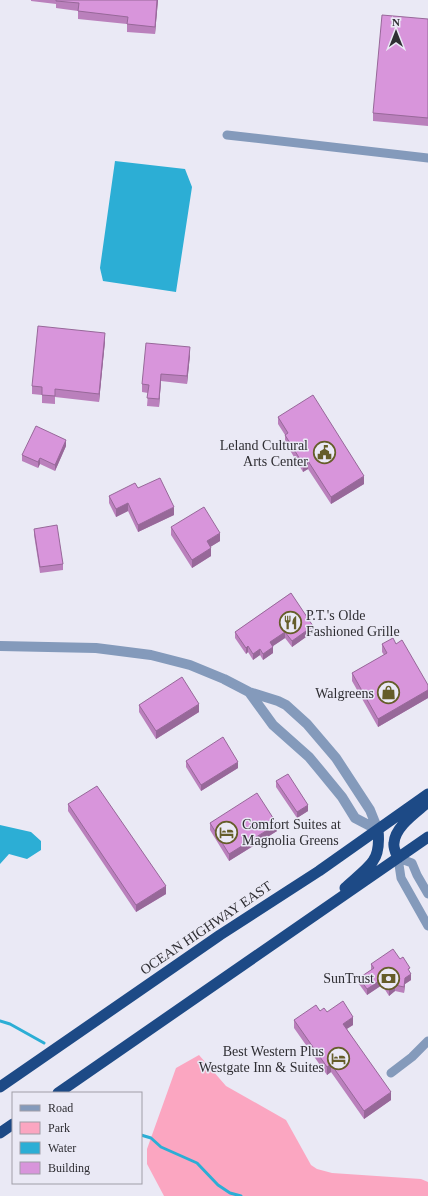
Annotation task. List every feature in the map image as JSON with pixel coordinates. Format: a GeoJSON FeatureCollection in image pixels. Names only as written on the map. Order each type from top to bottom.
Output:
{"type":"FeatureCollection","features":[{"type":"Feature","properties":{"kind":"highway","name":"OCEAN HIGHWAY EAST"},"geometry":{"type":"LineString","coordinates":[[0,1087],[213,939],[319,871],[428,794]]}},
{"type":"Feature","properties":{"kind":"highway"},"geometry":{"type":"LineString","coordinates":[[398,858],[394,845],[397,833],[405,823],[428,802]]}},
{"type":"Feature","properties":{"kind":"highway"},"geometry":{"type":"LineString","coordinates":[[317,915],[373,861],[379,840],[378,830]]}},
{"type":"Feature","properties":{"kind":"highway"},"geometry":{"type":"LineString","coordinates":[[59,1092],[428,837]]}},
{"type":"Feature","properties":{"kind":"highway"},"geometry":{"type":"LineString","coordinates":[[0,1133],[12,1125]]}},
{"type":"Feature","properties":{"kind":"street"},"geometry":{"type":"LineString","coordinates":[[227,135],[428,158]]}},
{"type":"Feature","properties":{"kind":"street"},"geometry":{"type":"LineString","coordinates":[[0,646],[96,648],[151,655],[205,670],[249,692],[278,700],[286,705],[307,724],[336,758],[370,810],[378,830]]}},
{"type":"Feature","properties":{"kind":"street"},"geometry":{"type":"LineString","coordinates":[[249,692],[273,725],[309,757],[342,797],[356,818],[378,830]]}},
{"type":"Feature","properties":{"kind":"street"},"geometry":{"type":"LineString","coordinates":[[428,894],[412,863],[398,858],[401,878],[428,926]]}},
{"type":"Feature","properties":{"kind":"street"},"geometry":{"type":"LineString","coordinates":[[390,1073],[412,1057],[428,1041]]}},
{"type":"Feature","properties":{"kind":"green space"},"geometry":{"type":"Polygon","coordinates":[[[199,1055],[226,1086],[286,1120],[311,1165],[317,1169],[332,1173],[421,1179],[428,1182],[428,1196],[164,1196],[147,1164],[147,1149],[176,1068],[199,1055]]]}},
{"type":"Feature","properties":{"kind":"water"},"geometry":{"type":"Polygon","coordinates":[[[115,161],[185,169],[192,187],[176,292],[103,281],[100,268],[115,161]]]}},
{"type":"Feature","properties":{"kind":"water"},"geometry":{"type":"Polygon","coordinates":[[[0,825],[31,832],[41,841],[41,850],[27,859],[9,854],[0,864],[0,825]]]}},
{"type":"Feature","properties":{"kind":"building"},"geometry":{"type":"Polygon","coordinates":[[[56,0],[157,0],[155,27],[127,24],[128,17],[78,11],[79,3],[56,0]]]}},
{"type":"Feature","properties":{"kind":"building"},"geometry":{"type":"Polygon","coordinates":[[[382,15],[428,19],[428,118],[373,113],[382,15]]]}},
{"type":"Feature","properties":{"kind":"building"},"geometry":{"type":"Polygon","coordinates":[[[38,326],[105,333],[99,394],[55,389],[55,396],[42,395],[42,387],[32,386],[38,326]]]}},
{"type":"Feature","properties":{"kind":"building"},"geometry":{"type":"Polygon","coordinates":[[[146,343],[190,347],[187,376],[161,374],[159,399],[147,398],[149,385],[142,384],[146,343]]]}},
{"type":"Feature","properties":{"kind":"building","name":"Leland Cultural Arts Center"},"geometry":{"type":"Polygon","coordinates":[[[313,395],[364,476],[331,497],[308,461],[303,464],[285,435],[288,433],[278,417],[313,395]]]}},
{"type":"Feature","properties":{"kind":"building"},"geometry":{"type":"Polygon","coordinates":[[[36,426],[66,440],[55,465],[40,458],[38,462],[22,455],[36,426]]]}},
{"type":"Feature","properties":{"kind":"building"},"geometry":{"type":"Polygon","coordinates":[[[160,478],[174,507],[138,525],[128,503],[116,509],[109,496],[135,483],[138,488],[160,478]]]}},
{"type":"Feature","properties":{"kind":"building"},"geometry":{"type":"Polygon","coordinates":[[[204,507],[220,533],[207,541],[211,548],[192,560],[171,527],[204,507]]]}},
{"type":"Feature","properties":{"kind":"building"},"geometry":{"type":"Polygon","coordinates":[[[57,525],[63,564],[40,567],[34,529],[57,525]]]}},
{"type":"Feature","properties":{"kind":"building"},"geometry":{"type":"Polygon","coordinates":[[[291,593],[313,626],[292,641],[285,632],[270,642],[273,647],[263,654],[260,649],[253,654],[248,646],[246,648],[235,632],[291,593]]]}},
{"type":"Feature","properties":{"kind":"building"},"geometry":{"type":"Polygon","coordinates":[[[393,638],[396,644],[402,640],[428,685],[428,690],[378,719],[352,673],[387,653],[382,644],[393,638]]]}},
{"type":"Feature","properties":{"kind":"building"},"geometry":{"type":"Polygon","coordinates":[[[182,677],[199,704],[156,731],[139,705],[182,677]]]}},
{"type":"Feature","properties":{"kind":"building"},"geometry":{"type":"Polygon","coordinates":[[[223,737],[238,762],[201,785],[186,761],[223,737]]]}},
{"type":"Feature","properties":{"kind":"building"},"geometry":{"type":"Polygon","coordinates":[[[288,774],[308,805],[297,812],[276,781],[288,774]]]}},
{"type":"Feature","properties":{"kind":"building"},"geometry":{"type":"Polygon","coordinates":[[[97,786],[166,886],[136,905],[68,804],[97,786]]]}},
{"type":"Feature","properties":{"kind":"building"},"geometry":{"type":"Polygon","coordinates":[[[257,793],[277,824],[229,854],[210,823],[257,793]]]}},
{"type":"Feature","properties":{"kind":"building","name":"SunTrust"},"geometry":{"type":"Polygon","coordinates":[[[393,949],[400,959],[403,957],[410,968],[408,969],[411,974],[405,978],[404,987],[395,985],[389,990],[382,979],[367,989],[359,978],[374,968],[371,964],[393,949]]]}},
{"type":"Feature","properties":{"kind":"building","name":"Best Western Plus Westgate Inn & Suites"},"geometry":{"type":"Polygon","coordinates":[[[343,1001],[353,1017],[343,1024],[391,1092],[364,1111],[331,1064],[327,1067],[294,1020],[316,1005],[320,1011],[324,1008],[327,1012],[343,1001]]]}},
{"type":"Feature","properties":{"kind":"waterway"},"geometry":{"type":"LineString","coordinates":[[0,1021],[10,1024],[44,1043]]}},
{"type":"Feature","properties":{"kind":"waterway"},"geometry":{"type":"LineString","coordinates":[[142,1135],[151,1138],[161,1147],[197,1163],[218,1185],[230,1193],[241,1196]]}},
{"type":"Feature","properties":{"kind":"place","name":"Leland Cultural Arts Center"},"geometry":{"type":"Point","coordinates":[324,453]}},
{"type":"Feature","properties":{"kind":"place","name":"P.T.'s Olde Fashioned Grille"},"geometry":{"type":"Point","coordinates":[291,623]}},
{"type":"Feature","properties":{"kind":"place","name":"Walgreens"},"geometry":{"type":"Point","coordinates":[389,693]}},
{"type":"Feature","properties":{"kind":"place","name":"Comfort Suites at Magnolia Greens"},"geometry":{"type":"Point","coordinates":[226,832]}},
{"type":"Feature","properties":{"kind":"place","name":"SunTrust"},"geometry":{"type":"Point","coordinates":[389,978]}},
{"type":"Feature","properties":{"kind":"place","name":"Best Western Plus Westgate Inn & Suites"},"geometry":{"type":"Point","coordinates":[339,1059]}}]}
